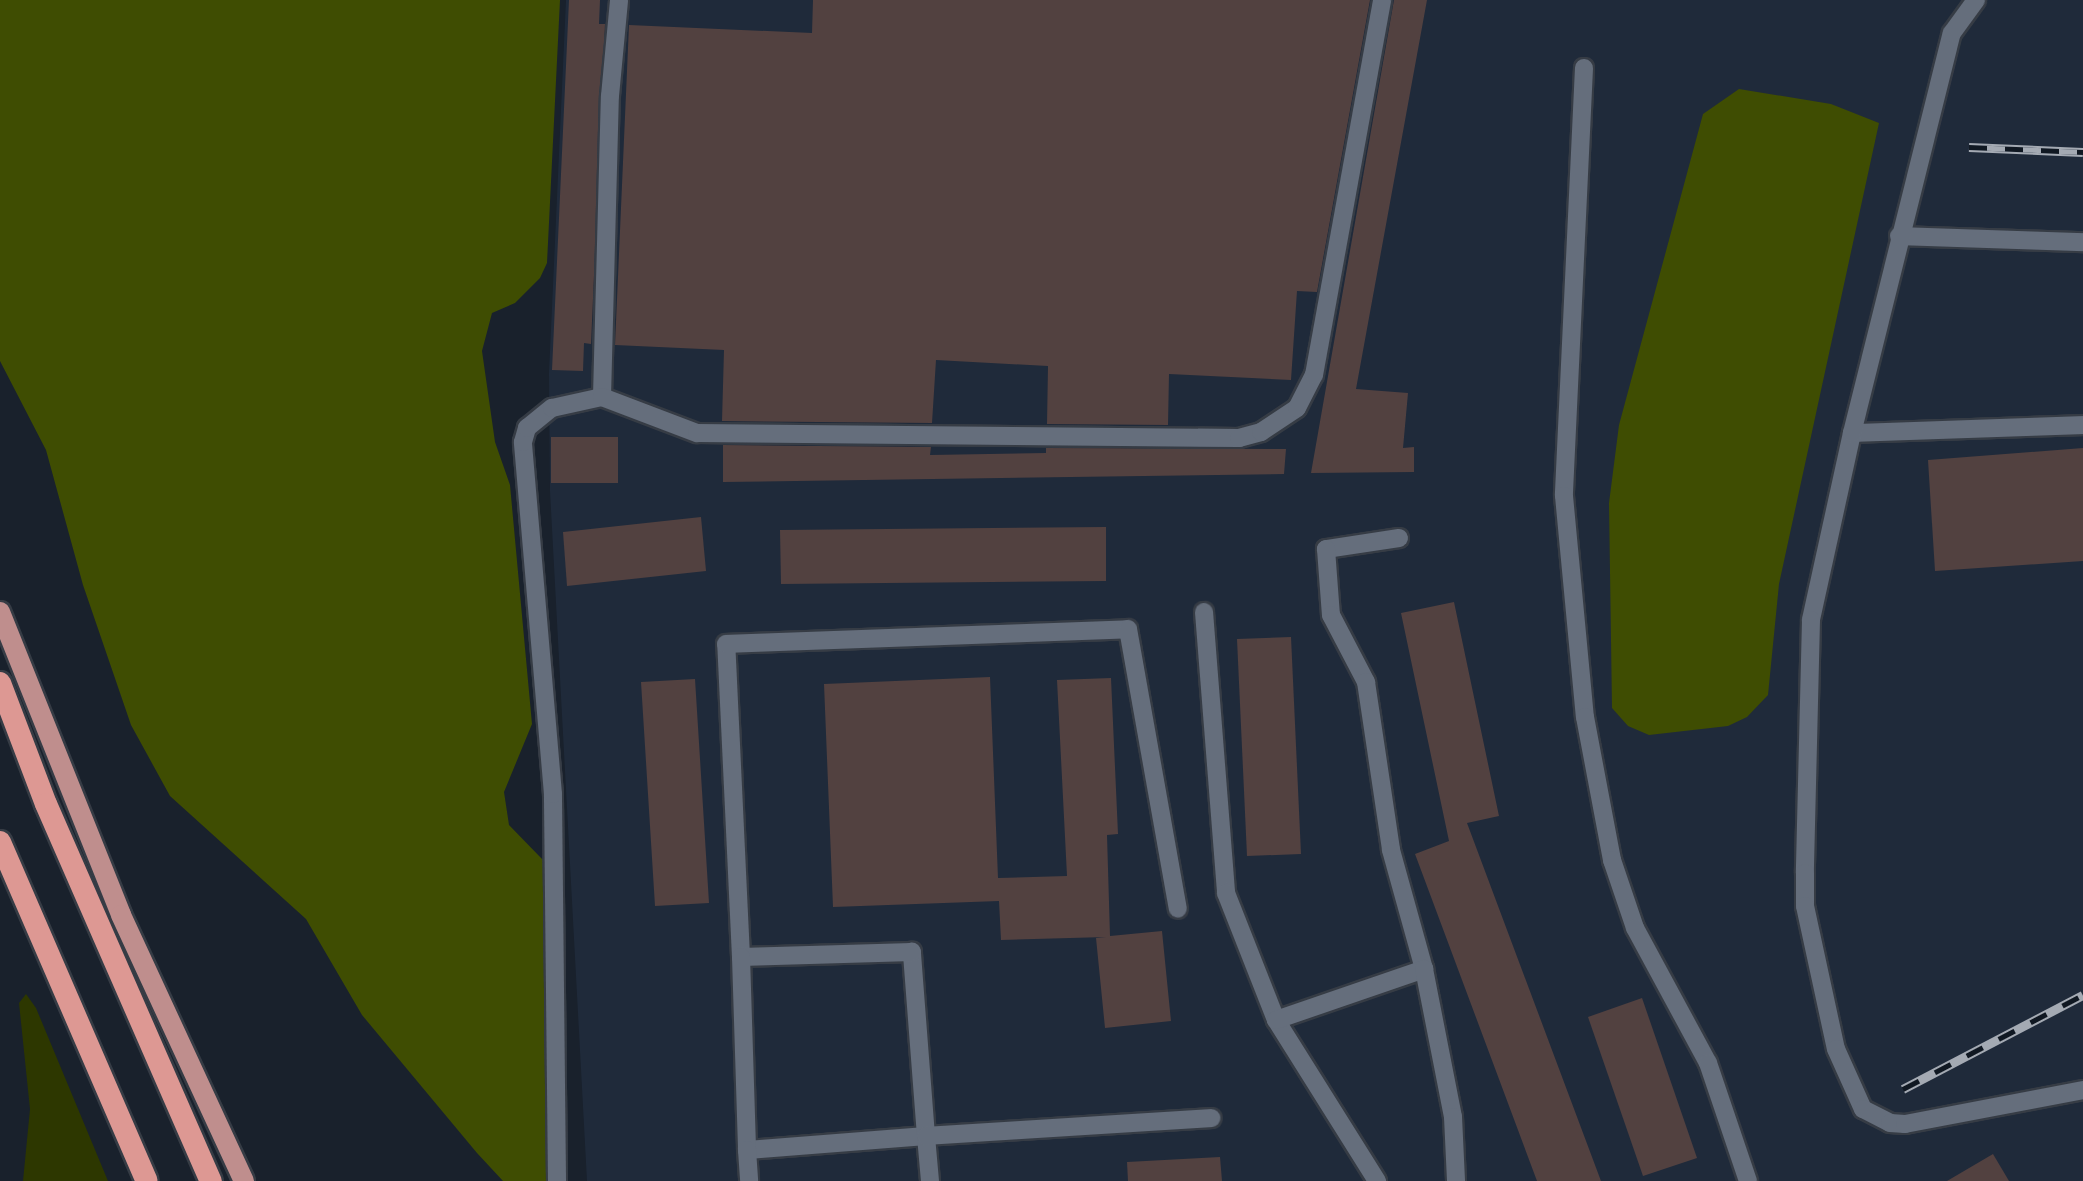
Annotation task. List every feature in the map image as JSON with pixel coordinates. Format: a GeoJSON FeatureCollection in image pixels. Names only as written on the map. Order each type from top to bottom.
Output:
{"type":"FeatureCollection","features":[{"type":"Feature","properties":{"kind":"highway"},"geometry":{"type":"LineString","coordinates":[[0,683],[46,804],[211,1181]]}},
{"type":"Feature","properties":{"kind":"highway"},"geometry":{"type":"LineString","coordinates":[[0,842],[147,1181]]}},
{"type":"Feature","properties":{"kind":"main road"},"geometry":{"type":"LineString","coordinates":[[0,612],[121,915],[244,1181]]}},
{"type":"Feature","properties":{"kind":"lane"},"geometry":{"type":"LineString","coordinates":[[602,397],[610,96],[619,0]]}},
{"type":"Feature","properties":{"kind":"lane"},"geometry":{"type":"LineString","coordinates":[[557,1181],[553,794],[523,442],[535,418],[552,408],[602,397],[697,433],[1239,438],[1261,432],[1297,408],[1314,375],[1382,0]]}},
{"type":"Feature","properties":{"kind":"lane"},"geometry":{"type":"LineString","coordinates":[[1976,0],[1952,33],[1899,236],[1811,620],[1805,906],[1836,1049],[1853,1097],[1863,1109],[1890,1123],[1905,1124],[2083,1090]]}},
{"type":"Feature","properties":{"kind":"lane"},"geometry":{"type":"LineString","coordinates":[[1584,68],[1564,496],[1585,717],[1612,860],[1635,928],[1708,1063],[1748,1181]]}},
{"type":"Feature","properties":{"kind":"lane"},"geometry":{"type":"LineString","coordinates":[[1899,236],[2083,242]]}},
{"type":"Feature","properties":{"kind":"lane"},"geometry":{"type":"LineString","coordinates":[[1852,433],[2083,425]]}},
{"type":"Feature","properties":{"kind":"lane"},"geometry":{"type":"LineString","coordinates":[[1399,538],[1326,549],[1331,615],[1366,682],[1391,850],[1424,969],[1453,1117],[1456,1181]]}},
{"type":"Feature","properties":{"kind":"lane"},"geometry":{"type":"LineString","coordinates":[[1204,612],[1226,893],[1276,1020],[1377,1181]]}},
{"type":"Feature","properties":{"kind":"lane"},"geometry":{"type":"LineString","coordinates":[[749,1181],[726,644],[1128,629],[1178,909]]}},
{"type":"Feature","properties":{"kind":"lane"},"geometry":{"type":"LineString","coordinates":[[741,957],[912,952],[930,1181]]}},
{"type":"Feature","properties":{"kind":"lane"},"geometry":{"type":"LineString","coordinates":[[1276,1020],[1424,969]]}},
{"type":"Feature","properties":{"kind":"lane"},"geometry":{"type":"LineString","coordinates":[[747,1150],[1211,1118]]}},
{"type":"Feature","properties":{"kind":"shaded area"},"geometry":{"type":"Polygon","coordinates":[[[566,0],[2083,0],[2083,1181],[587,1181],[550,491],[549,373],[566,0]]]}},
{"type":"Feature","properties":{"kind":"green space"},"geometry":{"type":"Polygon","coordinates":[[[0,0],[560,0],[547,263],[540,278],[515,303],[492,313],[482,351],[495,442],[510,485],[532,724],[504,792],[509,825],[543,860],[548,1181],[503,1181],[477,1153],[362,1015],[306,919],[170,796],[131,725],[83,585],[46,450],[0,361],[0,0]]]}},
{"type":"Feature","properties":{"kind":"green space"},"geometry":{"type":"Polygon","coordinates":[[[1739,89],[1831,104],[1879,123],[1779,584],[1768,695],[1747,717],[1728,726],[1649,735],[1628,726],[1612,708],[1609,503],[1619,425],[1703,114],[1739,89]]]}},
{"type":"Feature","properties":{"kind":"green space"},"geometry":{"type":"Polygon","coordinates":[[[26,994],[36,1008],[108,1181],[23,1181],[30,1109],[19,1003],[26,994]]]}},
{"type":"Feature","properties":{"kind":"building"},"geometry":{"type":"Polygon","coordinates":[[[569,0],[600,0],[599,24],[605,24],[591,344],[584,343],[583,371],[552,370],[569,0]]]}},
{"type":"Feature","properties":{"kind":"building"},"geometry":{"type":"Polygon","coordinates":[[[813,0],[1370,0],[1317,292],[1297,291],[1291,380],[1169,374],[1168,425],[1047,424],[1048,366],[936,360],[932,423],[722,421],[724,350],[615,345],[629,25],[812,33],[813,0]]]}},
{"type":"Feature","properties":{"kind":"building"},"geometry":{"type":"Polygon","coordinates":[[[1394,0],[1427,0],[1356,389],[1408,393],[1403,448],[1414,447],[1414,472],[1311,473],[1394,0]]]}},
{"type":"Feature","properties":{"kind":"building"},"geometry":{"type":"Polygon","coordinates":[[[551,437],[618,437],[618,483],[551,483],[551,437]]]}},
{"type":"Feature","properties":{"kind":"building"},"geometry":{"type":"Polygon","coordinates":[[[723,445],[931,447],[930,455],[1046,453],[1046,448],[1286,449],[1284,474],[723,482],[723,445]]]}},
{"type":"Feature","properties":{"kind":"building"},"geometry":{"type":"Polygon","coordinates":[[[2083,448],[2083,561],[1935,571],[1928,460],[2083,448]]]}},
{"type":"Feature","properties":{"kind":"building"},"geometry":{"type":"Polygon","coordinates":[[[701,517],[706,571],[567,586],[563,532],[701,517]]]}},
{"type":"Feature","properties":{"kind":"building"},"geometry":{"type":"Polygon","coordinates":[[[1106,527],[1106,581],[781,584],[780,530],[1106,527]]]}},
{"type":"Feature","properties":{"kind":"building"},"geometry":{"type":"Polygon","coordinates":[[[1454,602],[1499,816],[1467,823],[1601,1181],[1537,1181],[1415,854],[1449,841],[1401,613],[1454,602]]]}},
{"type":"Feature","properties":{"kind":"building"},"geometry":{"type":"Polygon","coordinates":[[[1291,637],[1301,854],[1247,856],[1237,639],[1291,637]]]}},
{"type":"Feature","properties":{"kind":"building"},"geometry":{"type":"Polygon","coordinates":[[[990,677],[998,878],[1067,876],[1057,680],[1111,678],[1118,834],[1107,835],[1110,936],[1162,931],[1171,1021],[1105,1028],[1096,938],[1106,937],[1001,940],[999,901],[833,907],[824,684],[990,677]]]}},
{"type":"Feature","properties":{"kind":"building"},"geometry":{"type":"Polygon","coordinates":[[[695,679],[709,903],[655,906],[641,682],[695,679]]]}},
{"type":"Feature","properties":{"kind":"building"},"geometry":{"type":"Polygon","coordinates":[[[1642,998],[1697,1158],[1643,1176],[1588,1017],[1642,998]]]}},
{"type":"Feature","properties":{"kind":"building"},"geometry":{"type":"Polygon","coordinates":[[[1993,1154],[2009,1181],[1947,1181],[1993,1154]]]}},
{"type":"Feature","properties":{"kind":"building"},"geometry":{"type":"Polygon","coordinates":[[[1220,1157],[1222,1181],[1128,1181],[1127,1162],[1220,1157]]]}},
{"type":"Feature","properties":{"kind":"railway"},"geometry":{"type":"LineString","coordinates":[[1969,147],[2083,152]]}},
{"type":"Feature","properties":{"kind":"railway"},"geometry":{"type":"LineString","coordinates":[[1903,1089],[2083,995]]}}]}
